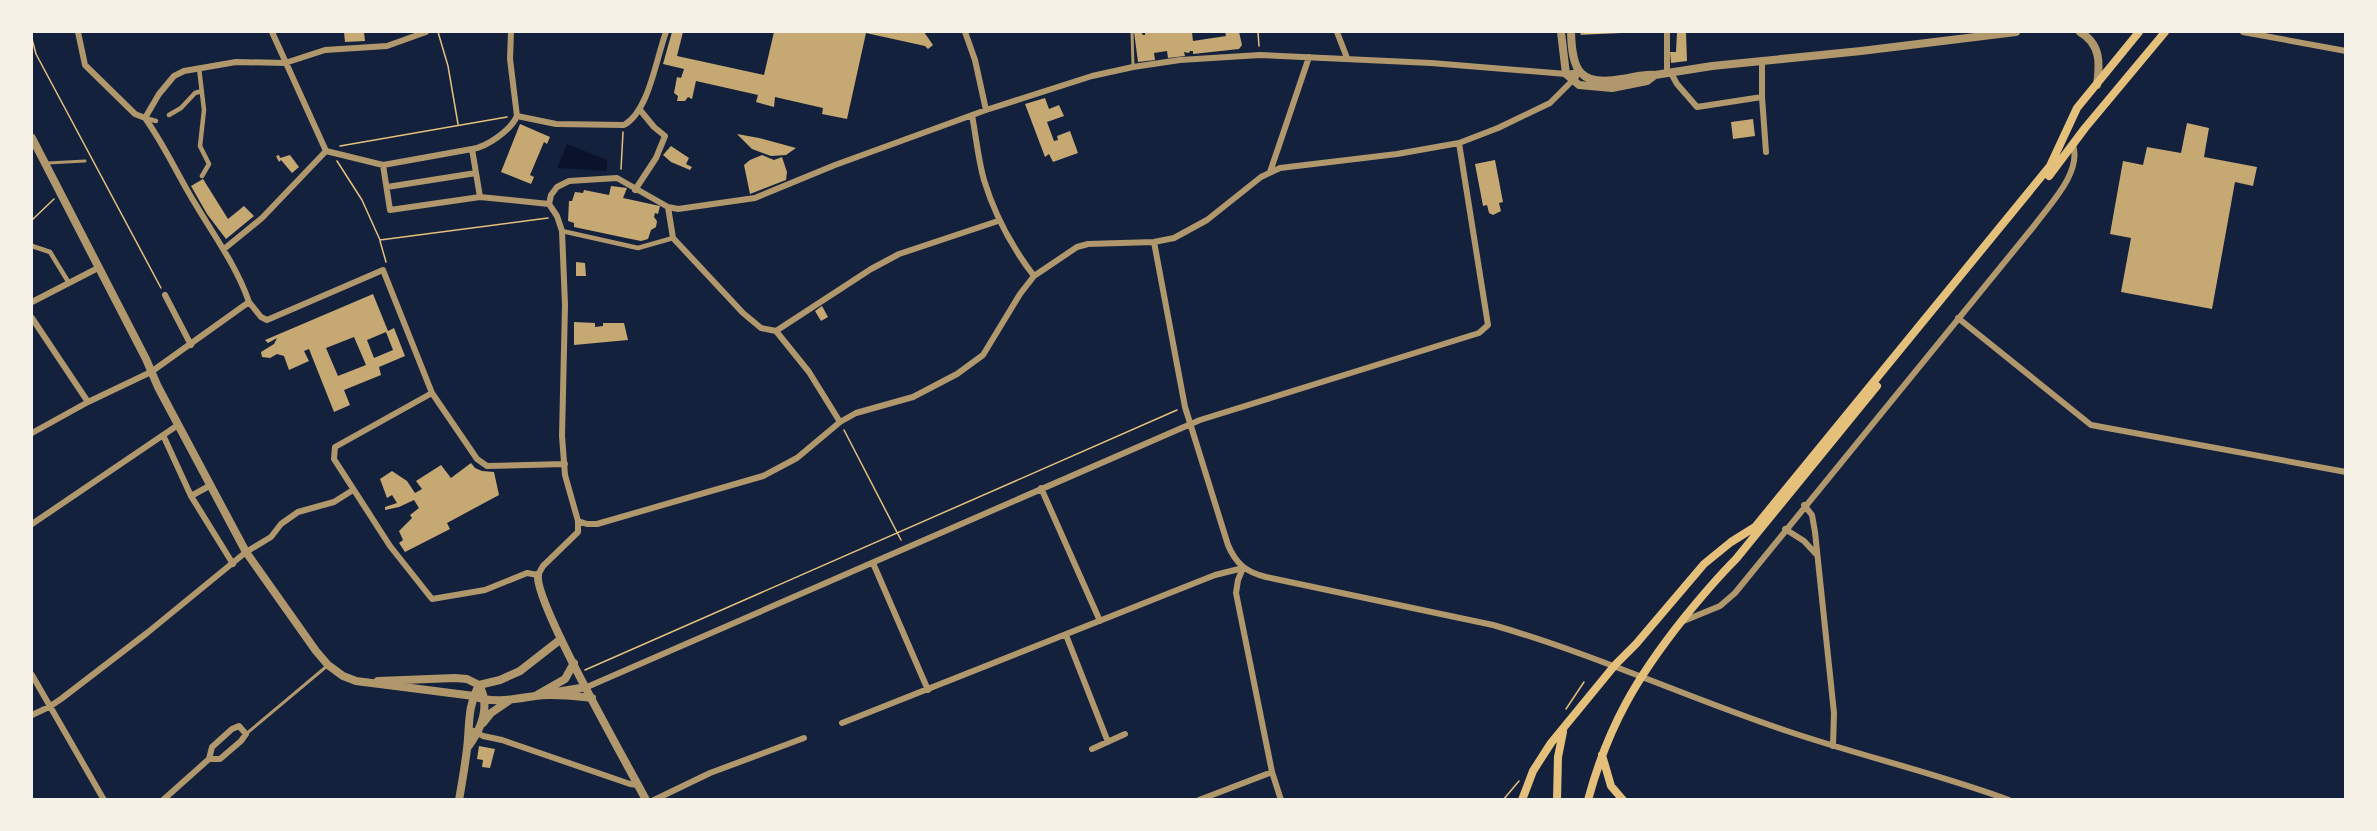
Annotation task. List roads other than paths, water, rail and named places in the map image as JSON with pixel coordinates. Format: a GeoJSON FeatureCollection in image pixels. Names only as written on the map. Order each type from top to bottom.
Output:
{"type":"FeatureCollection","features":[{"type":"Feature","properties":{"kind":"main road"},"geometry":{"type":"LineString","coordinates":[[1522,800],[1533,771],[1615,665],[1636,644],[1704,564],[1731,542],[1755,527],[2049,166],[2062,143],[2069,122],[2139,32]]}},
{"type":"Feature","properties":{"kind":"main road"},"geometry":{"type":"LineString","coordinates":[[1588,800],[1601,754],[1623,706],[1641,676],[1680,622],[1712,582],[1743,550],[2165,32]]}},
{"type":"Feature","properties":{"kind":"main road"},"geometry":{"type":"LineString","coordinates":[[1557,800],[1558,758],[1564,729]]}},
{"type":"Feature","properties":{"kind":"main road"},"geometry":{"type":"LineString","coordinates":[[1601,754],[1611,786],[1623,800]]}},
{"type":"Feature","properties":{"kind":"street"},"geometry":{"type":"LineString","coordinates":[[78,32],[85,65],[135,114],[156,121]]}},
{"type":"Feature","properties":{"kind":"street"},"geometry":{"type":"LineString","coordinates":[[272,32],[326,151]]}},
{"type":"Feature","properties":{"kind":"street"},"geometry":{"type":"LineString","coordinates":[[145,118],[159,94],[174,76],[199,68],[236,62],[285,63],[325,50],[387,46],[426,32]]}},
{"type":"Feature","properties":{"kind":"street"},"geometry":{"type":"LineString","coordinates":[[326,151],[384,165],[481,148],[513,123],[517,116],[510,59],[511,32]]}},
{"type":"Feature","properties":{"kind":"street"},"geometry":{"type":"LineString","coordinates":[[517,116],[556,124],[624,125],[640,110],[666,32]]}},
{"type":"Feature","properties":{"kind":"street"},"geometry":{"type":"LineString","coordinates":[[964,32],[977,68],[986,110]]}},
{"type":"Feature","properties":{"kind":"street"},"geometry":{"type":"LineString","coordinates":[[1337,32],[1347,58]]}},
{"type":"Feature","properties":{"kind":"street"},"geometry":{"type":"LineString","coordinates":[[1561,32],[1566,74],[1572,81],[1588,87],[1612,88],[1647,81],[1655,75]]}},
{"type":"Feature","properties":{"kind":"street"},"geometry":{"type":"LineString","coordinates":[[1667,32],[1669,73],[1696,108],[1762,97]]}},
{"type":"Feature","properties":{"kind":"street"},"geometry":{"type":"LineString","coordinates":[[1571,33],[1573,59],[1579,72],[1590,78],[1609,80],[1762,60],[1862,51],[2016,32]]}},
{"type":"Feature","properties":{"kind":"street"},"geometry":{"type":"LineString","coordinates":[[2080,32],[2091,40],[2098,54],[2097,85]]}},
{"type":"Feature","properties":{"kind":"street"},"geometry":{"type":"LineString","coordinates":[[2243,32],[2346,51]]}},
{"type":"Feature","properties":{"kind":"street"},"geometry":{"type":"LineString","coordinates":[[646,800],[561,639],[541,594],[538,575],[546,562],[578,532],[578,520],[565,475],[562,436],[565,305],[562,231],[557,216],[549,204],[551,195],[557,187],[568,181],[617,178],[668,207],[678,209],[755,198],[835,165],[972,115],[1092,76],[1189,59],[1260,55],[1347,58],[1566,74],[1579,72]]}},
{"type":"Feature","properties":{"kind":"street"},"geometry":{"type":"LineString","coordinates":[[1270,172],[1309,57]]}},
{"type":"Feature","properties":{"kind":"street"},"geometry":{"type":"LineString","coordinates":[[1762,60],[1766,152]]}},
{"type":"Feature","properties":{"kind":"street"},"geometry":{"type":"LineString","coordinates":[[199,68],[204,110],[200,146],[209,164],[202,176]]}},
{"type":"Feature","properties":{"kind":"street"},"geometry":{"type":"LineString","coordinates":[[578,520],[586,524],[597,524],[763,476],[797,458],[840,422],[856,413],[913,398],[957,375],[975,363],[990,346],[1020,294],[1034,276],[1077,247],[1154,242],[1192,231],[1270,172],[1280,168],[1397,154],[1459,143],[1490,132],[1550,103],[1579,72]]}},
{"type":"Feature","properties":{"kind":"street"},"geometry":{"type":"LineString","coordinates":[[169,115],[181,108],[195,93],[202,92]]}},
{"type":"Feature","properties":{"kind":"street"},"geometry":{"type":"LineString","coordinates":[[635,190],[656,158],[665,136],[640,110]]}},
{"type":"Feature","properties":{"kind":"street"},"geometry":{"type":"LineString","coordinates":[[972,115],[983,178],[998,221],[1014,249],[1034,276]]}},
{"type":"Feature","properties":{"kind":"street"},"geometry":{"type":"LineString","coordinates":[[145,118],[188,185],[224,249],[249,302],[261,318],[267,320],[383,270],[432,393],[477,459],[487,466],[565,464]]}},
{"type":"Feature","properties":{"kind":"street"},"geometry":{"type":"LineString","coordinates":[[32,138],[178,425],[246,552],[328,665],[343,676],[356,681],[455,678],[467,679],[479,685],[500,680],[520,671],[561,639]]}},
{"type":"Feature","properties":{"kind":"street"},"geometry":{"type":"LineString","coordinates":[[370,682],[474,696],[485,701],[587,687],[1210,416],[1479,333],[1488,325],[1459,143]]}},
{"type":"Feature","properties":{"kind":"street"},"geometry":{"type":"LineString","coordinates":[[1680,622],[1720,606],[1735,593],[1804,505],[2034,226],[2067,178],[2075,162],[2076,153],[2073,145]]}},
{"type":"Feature","properties":{"kind":"street"},"geometry":{"type":"LineString","coordinates":[[472,149],[480,196]]}},
{"type":"Feature","properties":{"kind":"street"},"geometry":{"type":"LineString","coordinates":[[224,249],[262,218],[326,151]]}},
{"type":"Feature","properties":{"kind":"street"},"geometry":{"type":"LineString","coordinates":[[384,165],[390,210],[480,196],[549,204]]}},
{"type":"Feature","properties":{"kind":"street"},"geometry":{"type":"LineString","coordinates":[[387,187],[476,173]]}},
{"type":"Feature","properties":{"kind":"street"},"geometry":{"type":"LineString","coordinates":[[668,207],[673,238],[727,297],[761,328],[776,331],[809,372],[840,422]]}},
{"type":"Feature","properties":{"kind":"street"},"geometry":{"type":"LineString","coordinates":[[776,331],[871,268],[899,254],[998,221]]}},
{"type":"Feature","properties":{"kind":"street"},"geometry":{"type":"LineString","coordinates":[[562,231],[638,248],[673,238]]}},
{"type":"Feature","properties":{"kind":"street"},"geometry":{"type":"LineString","coordinates":[[1154,242],[1185,407],[1228,545],[1243,568],[1266,577],[1493,625],[1615,665],[1787,731],[1968,785],[2009,800]]}},
{"type":"Feature","properties":{"kind":"street"},"geometry":{"type":"LineString","coordinates":[[32,246],[50,252],[69,283]]}},
{"type":"Feature","properties":{"kind":"street"},"geometry":{"type":"LineString","coordinates":[[32,302],[98,268]]}},
{"type":"Feature","properties":{"kind":"street"},"geometry":{"type":"LineString","coordinates":[[165,295],[191,345]]}},
{"type":"Feature","properties":{"kind":"street"},"geometry":{"type":"LineString","coordinates":[[32,433],[88,402],[151,372],[249,302]]}},
{"type":"Feature","properties":{"kind":"street"},"geometry":{"type":"LineString","coordinates":[[32,318],[88,402]]}},
{"type":"Feature","properties":{"kind":"street"},"geometry":{"type":"LineString","coordinates":[[1958,318],[2091,425],[2346,472]]}},
{"type":"Feature","properties":{"kind":"street"},"geometry":{"type":"LineString","coordinates":[[432,393],[335,447],[334,459],[390,546],[432,598],[485,590],[527,573],[538,575]]}},
{"type":"Feature","properties":{"kind":"street"},"geometry":{"type":"LineString","coordinates":[[32,524],[178,425]]}},
{"type":"Feature","properties":{"kind":"street"},"geometry":{"type":"LineString","coordinates":[[163,435],[191,495],[232,564]]}},
{"type":"Feature","properties":{"kind":"street"},"geometry":{"type":"LineString","coordinates":[[191,495],[211,484]]}},
{"type":"Feature","properties":{"kind":"street"},"geometry":{"type":"LineString","coordinates":[[1041,488],[1100,621]]}},
{"type":"Feature","properties":{"kind":"street"},"geometry":{"type":"LineString","coordinates":[[32,715],[49,707],[246,552],[271,537],[281,524],[298,512],[334,502],[354,490]]}},
{"type":"Feature","properties":{"kind":"street"},"geometry":{"type":"LineString","coordinates":[[1804,505],[1812,515],[1834,713],[1833,746]]}},
{"type":"Feature","properties":{"kind":"street"},"geometry":{"type":"LineString","coordinates":[[1785,529],[1804,541],[1816,554]]}},
{"type":"Feature","properties":{"kind":"street"},"geometry":{"type":"LineString","coordinates":[[873,563],[928,690]]}},
{"type":"Feature","properties":{"kind":"street"},"geometry":{"type":"LineString","coordinates":[[842,723],[1215,575],[1243,568]]}},
{"type":"Feature","properties":{"kind":"street"},"geometry":{"type":"LineString","coordinates":[[1243,568],[1236,592],[1272,772],[1281,800]]}},
{"type":"Feature","properties":{"kind":"street"},"geometry":{"type":"LineString","coordinates":[[1065,635],[1108,742]]}},
{"type":"Feature","properties":{"kind":"street"},"geometry":{"type":"LineString","coordinates":[[536,695],[565,679],[574,663]]}},
{"type":"Feature","properties":{"kind":"street"},"geometry":{"type":"LineString","coordinates":[[32,675],[104,800]]}},
{"type":"Feature","properties":{"kind":"street"},"geometry":{"type":"LineString","coordinates":[[459,800],[468,747],[468,724],[474,696],[479,685]]}},
{"type":"Feature","properties":{"kind":"street"},"geometry":{"type":"LineString","coordinates":[[479,685],[485,701],[479,730]]}},
{"type":"Feature","properties":{"kind":"street"},"geometry":{"type":"LineString","coordinates":[[536,695],[592,698]]}},
{"type":"Feature","properties":{"kind":"street"},"geometry":{"type":"LineString","coordinates":[[468,747],[491,713],[512,698]]}},
{"type":"Feature","properties":{"kind":"street"},"geometry":{"type":"LineString","coordinates":[[468,724],[479,730],[638,785]]}},
{"type":"Feature","properties":{"kind":"street"},"geometry":{"type":"LineString","coordinates":[[163,800],[209,759],[212,747],[232,729],[239,726],[246,734],[220,759],[209,759]]}},
{"type":"Feature","properties":{"kind":"street"},"geometry":{"type":"LineString","coordinates":[[1092,749],[1125,734]]}},
{"type":"Feature","properties":{"kind":"street"},"geometry":{"type":"LineString","coordinates":[[654,800],[710,773],[804,738]]}},
{"type":"Feature","properties":{"kind":"street"},"geometry":{"type":"LineString","coordinates":[[1199,800],[1272,772]]}},
{"type":"Feature","properties":{"kind":"lane"},"geometry":{"type":"LineString","coordinates":[[1132,32],[1133,67]]}},
{"type":"Feature","properties":{"kind":"lane"},"geometry":{"type":"LineString","coordinates":[[45,164],[85,161]]}},
{"type":"Feature","properties":{"kind":"lane"},"geometry":{"type":"LineString","coordinates":[[246,734],[328,665]]}},
{"type":"Feature","properties":{"kind":"water"},"geometry":{"type":"Polygon","coordinates":[[[567,144],[607,160],[607,171],[557,168],[567,144]]]}}]}
